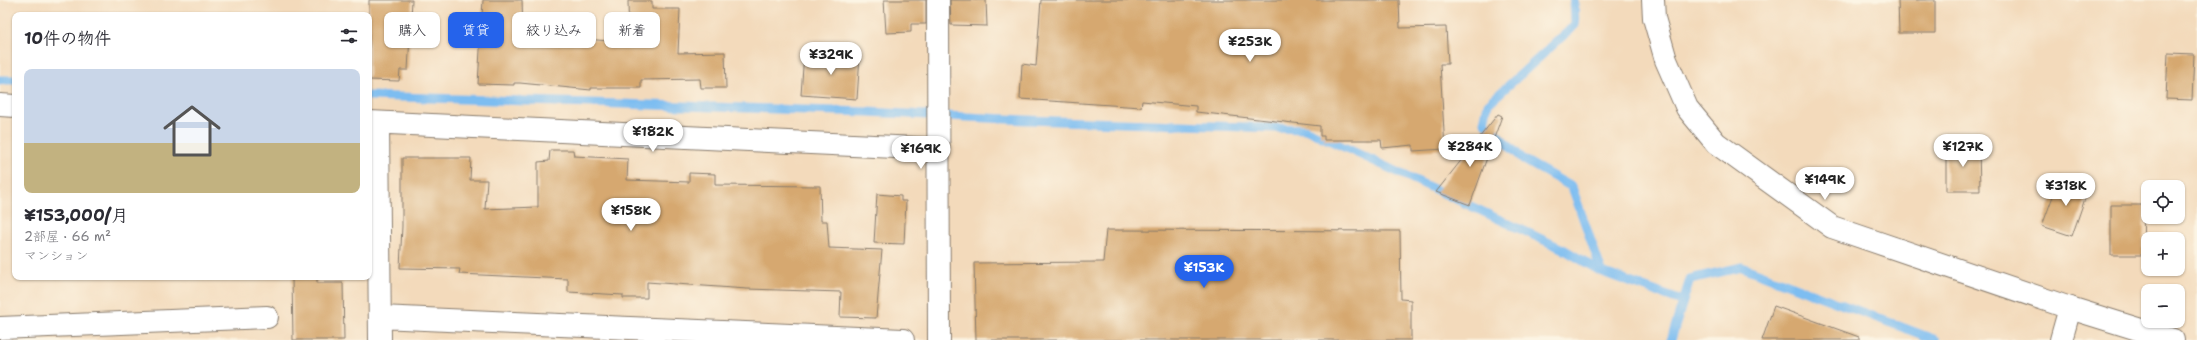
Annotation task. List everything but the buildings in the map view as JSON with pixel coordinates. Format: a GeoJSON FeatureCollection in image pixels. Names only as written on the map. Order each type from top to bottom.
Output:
{"type":"FeatureCollection","features":[{"type":"Feature","properties":{"kind":"street"},"geometry":{"type":"LineString","coordinates":[[938,0],[939,340]]}},
{"type":"Feature","properties":{"kind":"street"},"geometry":{"type":"LineString","coordinates":[[1653,0],[1654,18],[1666,60],[1687,108],[1716,143],[1832,227],[2070,308],[2173,340]]}},
{"type":"Feature","properties":{"kind":"street"},"geometry":{"type":"LineString","coordinates":[[0,106],[12,106]]}},
{"type":"Feature","properties":{"kind":"street"},"geometry":{"type":"LineString","coordinates":[[380,340],[374,122],[938,149]]}},
{"type":"Feature","properties":{"kind":"street"},"geometry":{"type":"LineString","coordinates":[[2060,340],[2070,308]]}},
{"type":"Feature","properties":{"kind":"street"},"geometry":{"type":"LineString","coordinates":[[0,328],[267,317]]}},
{"type":"Feature","properties":{"kind":"street"},"geometry":{"type":"LineString","coordinates":[[380,317],[903,340]]}},
{"type":"Feature","properties":{"kind":"waterway"},"geometry":{"type":"LineString","coordinates":[[1574,0],[1575,25],[1488,104],[1484,122],[1524,160],[1572,187],[1602,272]]}},
{"type":"Feature","properties":{"kind":"waterway"},"geometry":{"type":"LineString","coordinates":[[0,80],[12,80]]}},
{"type":"Feature","properties":{"kind":"waterway"},"geometry":{"type":"LineString","coordinates":[[372,96],[867,112],[1027,120],[1305,129],[1563,249],[1602,272],[1682,301]]}},
{"type":"Feature","properties":{"kind":"waterway"},"geometry":{"type":"LineString","coordinates":[[1671,340],[1690,279],[1742,267],[1936,340]]}}]}
